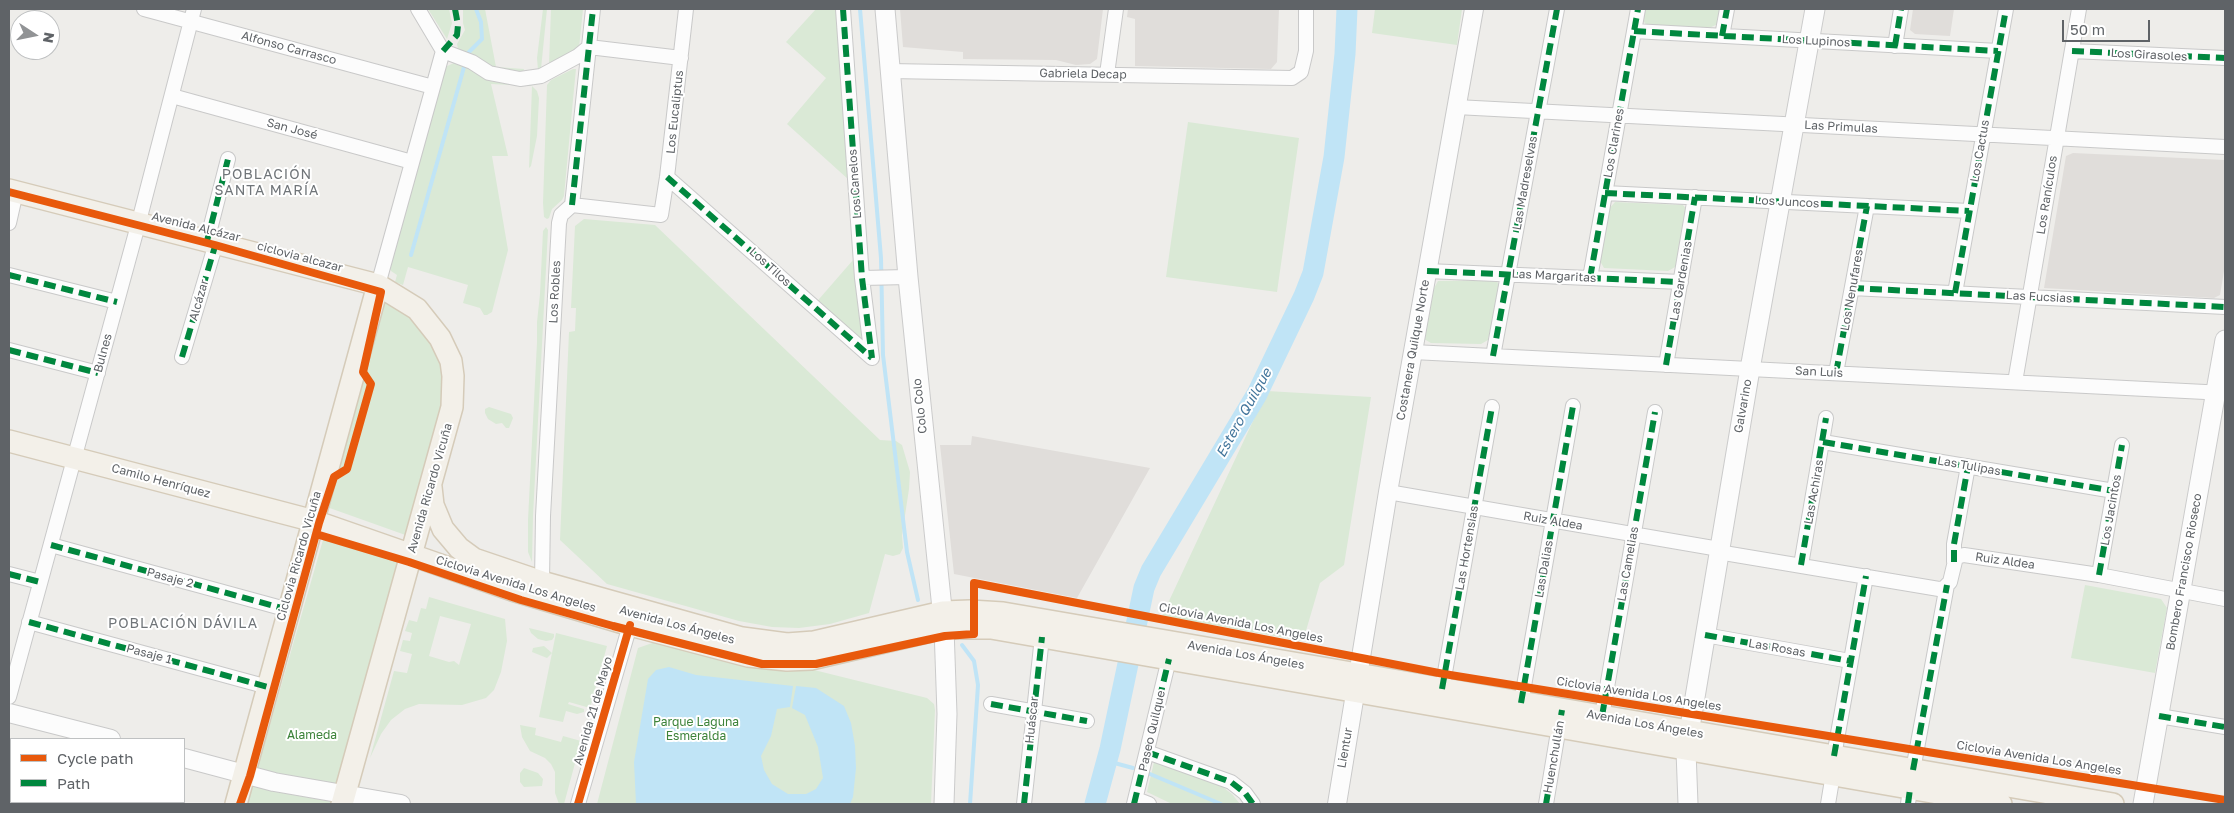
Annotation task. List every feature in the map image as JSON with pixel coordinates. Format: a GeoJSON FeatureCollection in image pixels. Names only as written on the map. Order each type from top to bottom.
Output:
{"type":"FeatureCollection","features":[{"type":"Feature","properties":{"kind":"main road","name":"Colo Colo"},"geometry":{"type":"LineString","coordinates":[[885,9],[902,277],[943,620],[947,705],[944,804]]}},
{"type":"Feature","properties":{"kind":"main road","name":"Galvarino"},"geometry":{"type":"LineString","coordinates":[[1688,804],[1687,741],[1718,550],[1815,9]]}},
{"type":"Feature","properties":{"kind":"main road","name":"Avenida Alcázar"},"geometry":{"type":"LineString","coordinates":[[13,191],[378,285]]}},
{"type":"Feature","properties":{"kind":"main road","name":"Avenida Ricardo Vicuña"},"geometry":{"type":"LineString","coordinates":[[343,800],[452,407],[454,376],[451,361],[440,338],[427,319],[405,300],[378,285]]}},
{"type":"Feature","properties":{"kind":"main road"},"geometry":{"type":"LineString","coordinates":[[236,804],[378,285]]}},
{"type":"Feature","properties":{"kind":"main road","name":"Bombero Francisco Rioseco"},"geometry":{"type":"LineString","coordinates":[[2143,804],[2181,591],[2221,392],[2225,340]]}},
{"type":"Feature","properties":{"kind":"main road","name":"Camilo Henríquez"},"geometry":{"type":"LineString","coordinates":[[9,441],[314,521]]}},
{"type":"Feature","properties":{"kind":"main road","name":"Avenida Los Ángeles"},"geometry":{"type":"LineString","coordinates":[[431,486],[431,495],[447,536],[459,548],[484,563],[542,582],[742,638],[772,643],[814,642],[943,620],[1042,637],[1120,642]]}},
{"type":"Feature","properties":{"kind":"main road","name":"Avenida Los Ángeles"},"geometry":{"type":"LineString","coordinates":[[314,521],[512,590],[630,625],[733,652],[787,660],[824,657],[970,611],[1003,613],[1120,642],[1834,765],[1910,788],[2001,804]]}},
{"type":"Feature","properties":{"kind":"main road","name":"Avenida Los Ángeles"},"geometry":{"type":"LineString","coordinates":[[1143,646],[1169,658],[1356,683],[1442,689],[1521,702],[1561,719],[1602,716],[1687,741]]}},
{"type":"Feature","properties":{"kind":"main road","name":"Avenida Los Ángeles"},"geometry":{"type":"LineString","coordinates":[[1910,788],[2113,804]]}},
{"type":"Feature","properties":{"kind":"street","name":"Alfonso Carrasco"},"geometry":{"type":"LineString","coordinates":[[144,9],[193,15],[433,87]]}},
{"type":"Feature","properties":{"kind":"street"},"geometry":{"type":"LineString","coordinates":[[418,9],[443,51],[467,59],[489,73],[501,76],[530,78],[541,76],[562,66],[589,47],[680,58]]}},
{"type":"Feature","properties":{"kind":"street","name":"Los Robles"},"geometry":{"type":"LineString","coordinates":[[542,582],[543,516],[559,223],[561,214],[572,205],[593,9]]}},
{"type":"Feature","properties":{"kind":"street","name":"Los Eucaliptus"},"geometry":{"type":"LineString","coordinates":[[572,205],[661,215],[686,9]]}},
{"type":"Feature","properties":{"kind":"street","name":"Los Canelos"},"geometry":{"type":"LineString","coordinates":[[843,9],[862,278],[872,358]]}},
{"type":"Feature","properties":{"kind":"street"},"geometry":{"type":"LineString","coordinates":[[1107,74],[1116,9]]}},
{"type":"Feature","properties":{"kind":"street","name":"Gabriela Decap"},"geometry":{"type":"LineString","coordinates":[[889,71],[1292,78],[1301,72],[1306,51],[1306,9]]}},
{"type":"Feature","properties":{"kind":"street","name":"Costanera Quilque Norte"},"geometry":{"type":"LineString","coordinates":[[1356,683],[1474,9]]}},
{"type":"Feature","properties":{"kind":"street","name":"Las Madreselvas"},"geometry":{"type":"LineString","coordinates":[[1493,356],[1557,9]]}},
{"type":"Feature","properties":{"kind":"street","name":"Los Clarines"},"geometry":{"type":"LineString","coordinates":[[1590,278],[1638,9]]}},
{"type":"Feature","properties":{"kind":"street"},"geometry":{"type":"LineString","coordinates":[[1722,36],[1727,9]]}},
{"type":"Feature","properties":{"kind":"street"},"geometry":{"type":"LineString","coordinates":[[1895,46],[1901,9]]}},
{"type":"Feature","properties":{"kind":"street","name":"Los Cactus"},"geometry":{"type":"LineString","coordinates":[[1955,292],[2006,9]]}},
{"type":"Feature","properties":{"kind":"street","name":"Los Ranículos"},"geometry":{"type":"LineString","coordinates":[[2015,382],[2079,9]]}},
{"type":"Feature","properties":{"kind":"street","name":"Bulnes"},"geometry":{"type":"LineString","coordinates":[[9,697],[193,15]]}},
{"type":"Feature","properties":{"kind":"street","name":"Los Lupinos"},"geometry":{"type":"LineString","coordinates":[[1634,31],[1998,51]]}},
{"type":"Feature","properties":{"kind":"street"},"geometry":{"type":"LineString","coordinates":[[378,285],[443,51]]}},
{"type":"Feature","properties":{"kind":"street","name":"Los Girasoles"},"geometry":{"type":"LineString","coordinates":[[2072,51],[2225,58]]}},
{"type":"Feature","properties":{"kind":"street","name":"San José"},"geometry":{"type":"LineString","coordinates":[[172,96],[412,162]]}},
{"type":"Feature","properties":{"kind":"street","name":"Las Primulas"},"geometry":{"type":"LineString","coordinates":[[1456,107],[2225,147]]}},
{"type":"Feature","properties":{"kind":"street","name":"Alcázar"},"geometry":{"type":"LineString","coordinates":[[182,357],[211,242],[228,159]]}},
{"type":"Feature","properties":{"kind":"street","name":"Los Tilos"},"geometry":{"type":"LineString","coordinates":[[667,177],[872,358]]}},
{"type":"Feature","properties":{"kind":"street"},"geometry":{"type":"LineString","coordinates":[[9,223],[13,191]]}},
{"type":"Feature","properties":{"kind":"street","name":"Los Juncos"},"geometry":{"type":"LineString","coordinates":[[1605,193],[1969,211]]}},
{"type":"Feature","properties":{"kind":"street","name":"Las Gardenias"},"geometry":{"type":"LineString","coordinates":[[1666,365],[1695,197]]}},
{"type":"Feature","properties":{"kind":"street","name":"Los Nenufares"},"geometry":{"type":"LineString","coordinates":[[1836,373],[1867,206]]}},
{"type":"Feature","properties":{"kind":"street","name":"Las Margaritas"},"geometry":{"type":"LineString","coordinates":[[1427,271],[1681,282]]}},
{"type":"Feature","properties":{"kind":"street"},"geometry":{"type":"LineString","coordinates":[[9,275],[117,302]]}},
{"type":"Feature","properties":{"kind":"street"},"geometry":{"type":"LineString","coordinates":[[862,278],[902,277]]}},
{"type":"Feature","properties":{"kind":"street","name":"Las Fucsias"},"geometry":{"type":"LineString","coordinates":[[1852,288],[2225,307]]}},
{"type":"Feature","properties":{"kind":"street"},"geometry":{"type":"LineString","coordinates":[[9,350],[98,372]]}},
{"type":"Feature","properties":{"kind":"street","name":"San Luis"},"geometry":{"type":"LineString","coordinates":[[1413,352],[2221,392]]}},
{"type":"Feature","properties":{"kind":"street","name":"Las Dalias"},"geometry":{"type":"LineString","coordinates":[[1521,702],[1574,406]]}},
{"type":"Feature","properties":{"kind":"street","name":"Las Hortensias"},"geometry":{"type":"LineString","coordinates":[[1442,689],[1492,407]]}},
{"type":"Feature","properties":{"kind":"street","name":"Las Camelias"},"geometry":{"type":"LineString","coordinates":[[1602,716],[1655,412]]}},
{"type":"Feature","properties":{"kind":"street","name":"Las Achiras"},"geometry":{"type":"LineString","coordinates":[[1801,565],[1826,418]]}},
{"type":"Feature","properties":{"kind":"street","name":"Las Tulipas"},"geometry":{"type":"LineString","coordinates":[[1823,442],[2114,491]]}},
{"type":"Feature","properties":{"kind":"street","name":"Los Jacintos"},"geometry":{"type":"LineString","coordinates":[[2099,575],[2122,445]]}},
{"type":"Feature","properties":{"kind":"street"},"geometry":{"type":"LineString","coordinates":[[1910,788],[1954,562],[1954,544],[1968,466]]}},
{"type":"Feature","properties":{"kind":"street","name":"Ruiz Aldea"},"geometry":{"type":"LineString","coordinates":[[1388,492],[1866,576],[1940,588],[1948,585]]}},
{"type":"Feature","properties":{"kind":"street","name":"Pasaje 2"},"geometry":{"type":"LineString","coordinates":[[50,545],[289,610]]}},
{"type":"Feature","properties":{"kind":"street","name":"Ruiz Aldea"},"geometry":{"type":"LineString","coordinates":[[1954,562],[1956,557],[1964,555],[2099,575],[2225,599]]}},
{"type":"Feature","properties":{"kind":"street"},"geometry":{"type":"LineString","coordinates":[[9,574],[40,582]]}},
{"type":"Feature","properties":{"kind":"street"},"geometry":{"type":"LineString","coordinates":[[1828,804],[1850,661],[1866,576]]}},
{"type":"Feature","properties":{"kind":"street","name":"Pasaje 1"},"geometry":{"type":"LineString","coordinates":[[29,622],[268,687]]}},
{"type":"Feature","properties":{"kind":"street","name":"Avenida 21 de Mayo"},"geometry":{"type":"LineString","coordinates":[[578,804],[630,625]]}},
{"type":"Feature","properties":{"kind":"street","name":"Las Rosas"},"geometry":{"type":"LineString","coordinates":[[1705,635],[1850,661]]}},
{"type":"Feature","properties":{"kind":"street","name":"Huáscar"},"geometry":{"type":"LineString","coordinates":[[1024,804],[1042,637]]}},
{"type":"Feature","properties":{"kind":"street","name":"Paseo Quilque"},"geometry":{"type":"LineString","coordinates":[[1135,801],[1169,658]]}},
{"type":"Feature","properties":{"kind":"street","name":"Lientur"},"geometry":{"type":"LineString","coordinates":[[1337,804],[1356,683]]}},
{"type":"Feature","properties":{"kind":"street"},"geometry":{"type":"LineString","coordinates":[[991,704],[1087,721]]}},
{"type":"Feature","properties":{"kind":"street"},"geometry":{"type":"LineString","coordinates":[[9,712],[107,738]]}},
{"type":"Feature","properties":{"kind":"street"},"geometry":{"type":"LineString","coordinates":[[2159,716],[2225,727]]}},
{"type":"Feature","properties":{"kind":"street","name":"Huenchullán"},"geometry":{"type":"LineString","coordinates":[[1546,804],[1561,719]]}},
{"type":"Feature","properties":{"kind":"street"},"geometry":{"type":"LineString","coordinates":[[1147,752],[1231,782],[1245,793],[1253,804]]}},
{"type":"Feature","properties":{"kind":"street"},"geometry":{"type":"LineString","coordinates":[[185,758],[343,800],[401,804]]}},
{"type":"Feature","properties":{"kind":"street"},"geometry":{"type":"LineString","coordinates":[[1135,801],[1149,804]]}},
{"type":"Feature","properties":{"kind":"shaded area"},"geometry":{"type":"Polygon","coordinates":[[[900,9],[1103,9],[1097,59],[1090,64],[1076,65],[1056,60],[963,59],[963,52],[903,47],[900,9]]]}},
{"type":"Feature","properties":{"kind":"shaded area"},"geometry":{"type":"Polygon","coordinates":[[[1128,9],[1279,9],[1277,62],[1271,69],[1135,66],[1135,19],[1127,17],[1128,9]]]}},
{"type":"Feature","properties":{"kind":"shaded area"},"geometry":{"type":"Polygon","coordinates":[[[1913,9],[1954,9],[1950,36],[1915,34],[1910,30],[1913,9]]]}},
{"type":"Feature","properties":{"kind":"shaded area"},"geometry":{"type":"Polygon","coordinates":[[[2073,153],[2225,160],[2225,265],[2220,295],[2214,298],[2044,288],[2066,156],[2073,153]]]}},
{"type":"Feature","properties":{"kind":"shaded area"},"geometry":{"type":"Polygon","coordinates":[[[972,436],[1150,468],[1077,598],[954,574],[940,445],[971,445],[972,436]]]}},
{"type":"Feature","properties":{"kind":"green space"},"geometry":{"type":"Polygon","coordinates":[[[428,9],[449,9],[452,23],[447,39],[428,9]]]}},
{"type":"Feature","properties":{"kind":"green space"},"geometry":{"type":"Polygon","coordinates":[[[463,9],[485,9],[496,67],[524,69],[523,73],[501,72],[458,49],[457,44],[465,30],[463,9]]]}},
{"type":"Feature","properties":{"kind":"green space"},"geometry":{"type":"Polygon","coordinates":[[[543,9],[547,9],[541,69],[538,70],[537,58],[543,9]]]}},
{"type":"Feature","properties":{"kind":"green space"},"geometry":{"type":"Polygon","coordinates":[[[551,9],[583,9],[579,48],[549,65],[551,9]]]}},
{"type":"Feature","properties":{"kind":"green space"},"geometry":{"type":"Polygon","coordinates":[[[816,9],[836,9],[849,180],[787,124],[826,78],[786,42],[816,9]]]}},
{"type":"Feature","properties":{"kind":"green space"},"geometry":{"type":"Polygon","coordinates":[[[1375,9],[1462,9],[1457,45],[1372,33],[1375,9]]]}},
{"type":"Feature","properties":{"kind":"green space"},"geometry":{"type":"Polygon","coordinates":[[[1643,9],[1721,9],[1718,24],[1709,28],[1646,25],[1641,17],[1643,9]]]}},
{"type":"Feature","properties":{"kind":"green space"},"geometry":{"type":"Polygon","coordinates":[[[456,62],[532,86],[491,84],[508,156],[492,156],[508,250],[492,312],[487,315],[484,315],[480,308],[463,303],[468,285],[408,267],[403,285],[395,282],[397,275],[391,271],[390,267],[445,67],[456,62]]]}},
{"type":"Feature","properties":{"kind":"green space"},"geometry":{"type":"Polygon","coordinates":[[[576,69],[564,196],[552,209],[547,219],[544,217],[543,203],[547,85],[551,80],[576,69]]]}},
{"type":"Feature","properties":{"kind":"green space"},"geometry":{"type":"Polygon","coordinates":[[[532,86],[537,91],[539,98],[537,136],[529,168],[532,86]]]}},
{"type":"Feature","properties":{"kind":"green space"},"geometry":{"type":"Polygon","coordinates":[[[1188,122],[1299,138],[1277,292],[1166,277],[1188,122]]]}},
{"type":"Feature","properties":{"kind":"green space"},"geometry":{"type":"Polygon","coordinates":[[[1615,202],[1683,205],[1688,211],[1677,266],[1668,271],[1604,268],[1600,261],[1609,209],[1615,202]]]}},
{"type":"Feature","properties":{"kind":"green space"},"geometry":{"type":"Polygon","coordinates":[[[584,219],[655,225],[880,440],[896,441],[902,445],[910,472],[902,535],[903,548],[900,554],[893,556],[885,554],[869,613],[830,624],[799,628],[772,627],[739,621],[607,584],[560,540],[569,332],[575,331],[576,308],[571,308],[575,226],[584,219]]]}},
{"type":"Feature","properties":{"kind":"green space"},"geometry":{"type":"Polygon","coordinates":[[[546,227],[548,230],[532,562],[528,552],[528,520],[537,322],[543,231],[546,227]]]}},
{"type":"Feature","properties":{"kind":"green space"},"geometry":{"type":"Polygon","coordinates":[[[853,260],[855,263],[863,351],[813,306],[853,260]]]}},
{"type":"Feature","properties":{"kind":"green space"},"geometry":{"type":"Polygon","coordinates":[[[1497,280],[1499,288],[1488,340],[1481,344],[1431,343],[1424,339],[1432,292],[1438,281],[1497,280]]]}},
{"type":"Feature","properties":{"kind":"green space"},"geometry":{"type":"Polygon","coordinates":[[[382,295],[417,316],[449,377],[411,537],[324,506],[382,295]]]}},
{"type":"Feature","properties":{"kind":"green space"},"geometry":{"type":"Polygon","coordinates":[[[1267,391],[1371,397],[1344,565],[1320,583],[1303,641],[1162,616],[1267,391]]]}},
{"type":"Feature","properties":{"kind":"green space"},"geometry":{"type":"Polygon","coordinates":[[[489,407],[511,414],[513,418],[509,428],[506,428],[502,423],[496,424],[488,419],[485,409],[489,407]]]}},
{"type":"Feature","properties":{"kind":"green space","name":"Alameda"},"geometry":{"type":"Polygon","coordinates":[[[325,533],[405,561],[342,787],[257,770],[325,533]]]}},
{"type":"Feature","properties":{"kind":"green space"},"geometry":{"type":"Polygon","coordinates":[[[2085,585],[2161,599],[2167,608],[2155,673],[2071,658],[2085,585]]]}},
{"type":"Feature","properties":{"kind":"green space"},"geometry":{"type":"Polygon","coordinates":[[[429,597],[505,619],[507,641],[501,672],[494,690],[486,698],[462,705],[419,704],[405,709],[391,720],[381,734],[370,758],[394,671],[407,673],[412,654],[400,651],[403,640],[410,641],[412,633],[405,631],[409,620],[417,622],[421,608],[426,609],[429,597]],[[440,616],[429,656],[449,662],[454,661],[459,665],[471,624],[440,616]]]}},
{"type":"Feature","properties":{"kind":"green space"},"geometry":{"type":"Polygon","coordinates":[[[529,628],[554,634],[554,637],[552,640],[546,641],[538,639],[531,633],[529,628]]]}},
{"type":"Feature","properties":{"kind":"green space"},"geometry":{"type":"Polygon","coordinates":[[[556,633],[607,646],[590,708],[569,702],[568,704],[584,709],[584,712],[577,714],[566,711],[563,722],[539,717],[556,633]]]}},
{"type":"Feature","properties":{"kind":"green space","name":"Parque Laguna Esmeralda"},"geometry":{"type":"Polygon","coordinates":[[[658,641],[806,668],[927,698],[934,704],[935,710],[931,804],[597,804],[638,648],[658,641]]]}},
{"type":"Feature","properties":{"kind":"green space"},"geometry":{"type":"Polygon","coordinates":[[[544,646],[552,653],[547,658],[532,652],[533,648],[544,646]]]}},
{"type":"Feature","properties":{"kind":"green space"},"geometry":{"type":"Polygon","coordinates":[[[520,725],[536,728],[535,735],[561,742],[563,736],[581,741],[564,804],[559,804],[555,793],[555,772],[551,764],[545,758],[530,751],[522,737],[520,725]]]}},
{"type":"Feature","properties":{"kind":"green space"},"geometry":{"type":"Polygon","coordinates":[[[1154,762],[1220,785],[1232,794],[1240,804],[1172,804],[1147,792],[1154,762]]]}},
{"type":"Feature","properties":{"kind":"green space"},"geometry":{"type":"Polygon","coordinates":[[[524,768],[538,773],[543,779],[542,786],[524,787],[520,782],[520,773],[524,768]]]}},
{"type":"Feature","properties":{"kind":"green space"},"geometry":{"type":"Polygon","coordinates":[[[251,785],[272,791],[338,803],[246,804],[251,785]]]}},
{"type":"Feature","properties":{"kind":"water"},"geometry":{"type":"Polygon","coordinates":[[[669,667],[696,675],[793,686],[790,707],[777,709],[771,736],[761,756],[764,770],[772,784],[788,794],[806,794],[816,789],[823,778],[818,747],[805,715],[792,708],[796,686],[816,688],[844,706],[851,723],[855,746],[856,768],[853,797],[850,804],[636,804],[634,762],[648,679],[656,670],[669,667]]]}},
{"type":"Feature","properties":{"kind":"waterway"},"geometry":{"type":"LineString","coordinates":[[411,255],[468,53],[482,39],[481,22],[476,9]]}},
{"type":"Feature","properties":{"kind":"waterway"},"geometry":{"type":"LineString","coordinates":[[860,9],[881,258],[883,355],[907,552],[918,600]]}},
{"type":"Feature","properties":{"kind":"waterway","name":"Estero Quilque"},"geometry":{"type":"LineString","coordinates":[[1095,804],[1110,749],[1144,588],[1151,571],[1257,394],[1313,273],[1334,157],[1345,54],[1347,9]]}},
{"type":"Feature","properties":{"kind":"waterway"},"geometry":{"type":"LineString","coordinates":[[962,645],[974,661],[978,685],[970,804]]}},
{"type":"Feature","properties":{"kind":"waterway"},"geometry":{"type":"LineString","coordinates":[[1107,761],[1133,768]]}},
{"type":"Feature","properties":{"kind":"waterway"},"geometry":{"type":"LineString","coordinates":[[1150,774],[1221,804]]}},
{"type":"Feature","properties":{"kind":"marked path"},"geometry":{"type":"LineString","coordinates":[[443,51],[457,35],[458,25],[455,9]]}},
{"type":"Feature","properties":{"kind":"marked path"},"geometry":{"type":"LineString","coordinates":[[572,205],[593,9]]}},
{"type":"Feature","properties":{"kind":"marked path"},"geometry":{"type":"LineString","coordinates":[[843,9],[862,278],[872,358]]}},
{"type":"Feature","properties":{"kind":"marked path"},"geometry":{"type":"LineString","coordinates":[[1493,356],[1557,9]]}},
{"type":"Feature","properties":{"kind":"marked path"},"geometry":{"type":"LineString","coordinates":[[1590,278],[1638,9]]}},
{"type":"Feature","properties":{"kind":"marked path"},"geometry":{"type":"LineString","coordinates":[[1722,36],[1727,9]]}},
{"type":"Feature","properties":{"kind":"marked path"},"geometry":{"type":"LineString","coordinates":[[1895,46],[1901,9]]}},
{"type":"Feature","properties":{"kind":"marked path"},"geometry":{"type":"LineString","coordinates":[[1955,293],[2006,9]]}},
{"type":"Feature","properties":{"kind":"marked path"},"geometry":{"type":"LineString","coordinates":[[1634,31],[1998,51]]}},
{"type":"Feature","properties":{"kind":"marked path"},"geometry":{"type":"LineString","coordinates":[[2072,51],[2225,58]]}},
{"type":"Feature","properties":{"kind":"marked path"},"geometry":{"type":"LineString","coordinates":[[207,241],[228,159]]}},
{"type":"Feature","properties":{"kind":"marked path"},"geometry":{"type":"LineString","coordinates":[[667,177],[872,358]]}},
{"type":"Feature","properties":{"kind":"marked path"},"geometry":{"type":"LineString","coordinates":[[1605,193],[1969,211]]}},
{"type":"Feature","properties":{"kind":"marked path"},"geometry":{"type":"LineString","coordinates":[[1666,365],[1695,197]]}},
{"type":"Feature","properties":{"kind":"marked path"},"geometry":{"type":"LineString","coordinates":[[1836,373],[1867,206]]}},
{"type":"Feature","properties":{"kind":"marked path"},"geometry":{"type":"LineString","coordinates":[[182,357],[216,243]]}},
{"type":"Feature","properties":{"kind":"marked path"},"geometry":{"type":"LineString","coordinates":[[1427,271],[1681,282]]}},
{"type":"Feature","properties":{"kind":"marked path"},"geometry":{"type":"LineString","coordinates":[[9,275],[117,302]]}},
{"type":"Feature","properties":{"kind":"marked path"},"geometry":{"type":"LineString","coordinates":[[1852,288],[2225,307]]}},
{"type":"Feature","properties":{"kind":"marked path"},"geometry":{"type":"LineString","coordinates":[[9,350],[98,373]]}},
{"type":"Feature","properties":{"kind":"marked path"},"geometry":{"type":"LineString","coordinates":[[1521,703],[1573,406]]}},
{"type":"Feature","properties":{"kind":"marked path"},"geometry":{"type":"LineString","coordinates":[[1442,689],[1492,407]]}},
{"type":"Feature","properties":{"kind":"marked path"},"geometry":{"type":"LineString","coordinates":[[1602,716],[1655,412]]}},
{"type":"Feature","properties":{"kind":"marked path"},"geometry":{"type":"LineString","coordinates":[[1801,565],[1826,418]]}},
{"type":"Feature","properties":{"kind":"marked path"},"geometry":{"type":"LineString","coordinates":[[1823,442],[2114,491]]}},
{"type":"Feature","properties":{"kind":"marked path"},"geometry":{"type":"LineString","coordinates":[[2099,575],[2122,445]]}},
{"type":"Feature","properties":{"kind":"marked path"},"geometry":{"type":"LineString","coordinates":[[1954,562],[1954,544],[1968,466]]}},
{"type":"Feature","properties":{"kind":"marked path"},"geometry":{"type":"LineString","coordinates":[[51,545],[289,610]]}},
{"type":"Feature","properties":{"kind":"marked path"},"geometry":{"type":"LineString","coordinates":[[9,574],[40,582]]}},
{"type":"Feature","properties":{"kind":"marked path"},"geometry":{"type":"LineString","coordinates":[[1834,756],[1866,576]]}},
{"type":"Feature","properties":{"kind":"marked path"},"geometry":{"type":"LineString","coordinates":[[1913,770],[1947,585]]}},
{"type":"Feature","properties":{"kind":"marked path"},"geometry":{"type":"LineString","coordinates":[[29,622],[268,687]]}},
{"type":"Feature","properties":{"kind":"marked path"},"geometry":{"type":"LineString","coordinates":[[1705,635],[1850,661]]}},
{"type":"Feature","properties":{"kind":"marked path"},"geometry":{"type":"LineString","coordinates":[[1024,804],[1042,637]]}},
{"type":"Feature","properties":{"kind":"marked path"},"geometry":{"type":"LineString","coordinates":[[1134,804],[1169,659]]}},
{"type":"Feature","properties":{"kind":"marked path"},"geometry":{"type":"LineString","coordinates":[[991,704],[1087,721]]}},
{"type":"Feature","properties":{"kind":"marked path"},"geometry":{"type":"LineString","coordinates":[[1546,804],[1562,710]]}},
{"type":"Feature","properties":{"kind":"marked path"},"geometry":{"type":"LineString","coordinates":[[2159,716],[2225,727]]}},
{"type":"Feature","properties":{"kind":"marked path"},"geometry":{"type":"LineString","coordinates":[[1147,752],[1231,782],[1245,793],[1253,804]]}},
{"type":"Feature","properties":{"kind":"marked path"},"geometry":{"type":"LineString","coordinates":[[1908,804],[1910,789]]}},
{"type":"Feature","properties":{"kind":"cycle path","name":"ciclovia alcazar"},"geometry":{"type":"LineString","coordinates":[[9,192],[215,245],[381,292],[363,372],[371,384],[347,469],[334,477],[319,523],[250,776],[240,804]]}},
{"type":"Feature","properties":{"kind":"cycle path","name":"Ciclovia Ricardo Vicuña"},"geometry":{"type":"LineString","coordinates":[[316,534],[409,562],[521,600],[613,626],[762,664],[816,664],[945,636],[974,634],[974,583],[1444,674],[2225,800]]}},
{"type":"Feature","properties":{"kind":"cycle path"},"geometry":{"type":"LineString","coordinates":[[578,804],[630,625]]}},
{"type":"Feature","properties":{"kind":"district","name":"POBLACIÓN SANTA MARÍA"},"geometry":{"type":"Point","coordinates":[267,184]}},
{"type":"Feature","properties":{"kind":"district","name":"POBLACIÓN DÁVILA"},"geometry":{"type":"Point","coordinates":[183,624]}}]}
